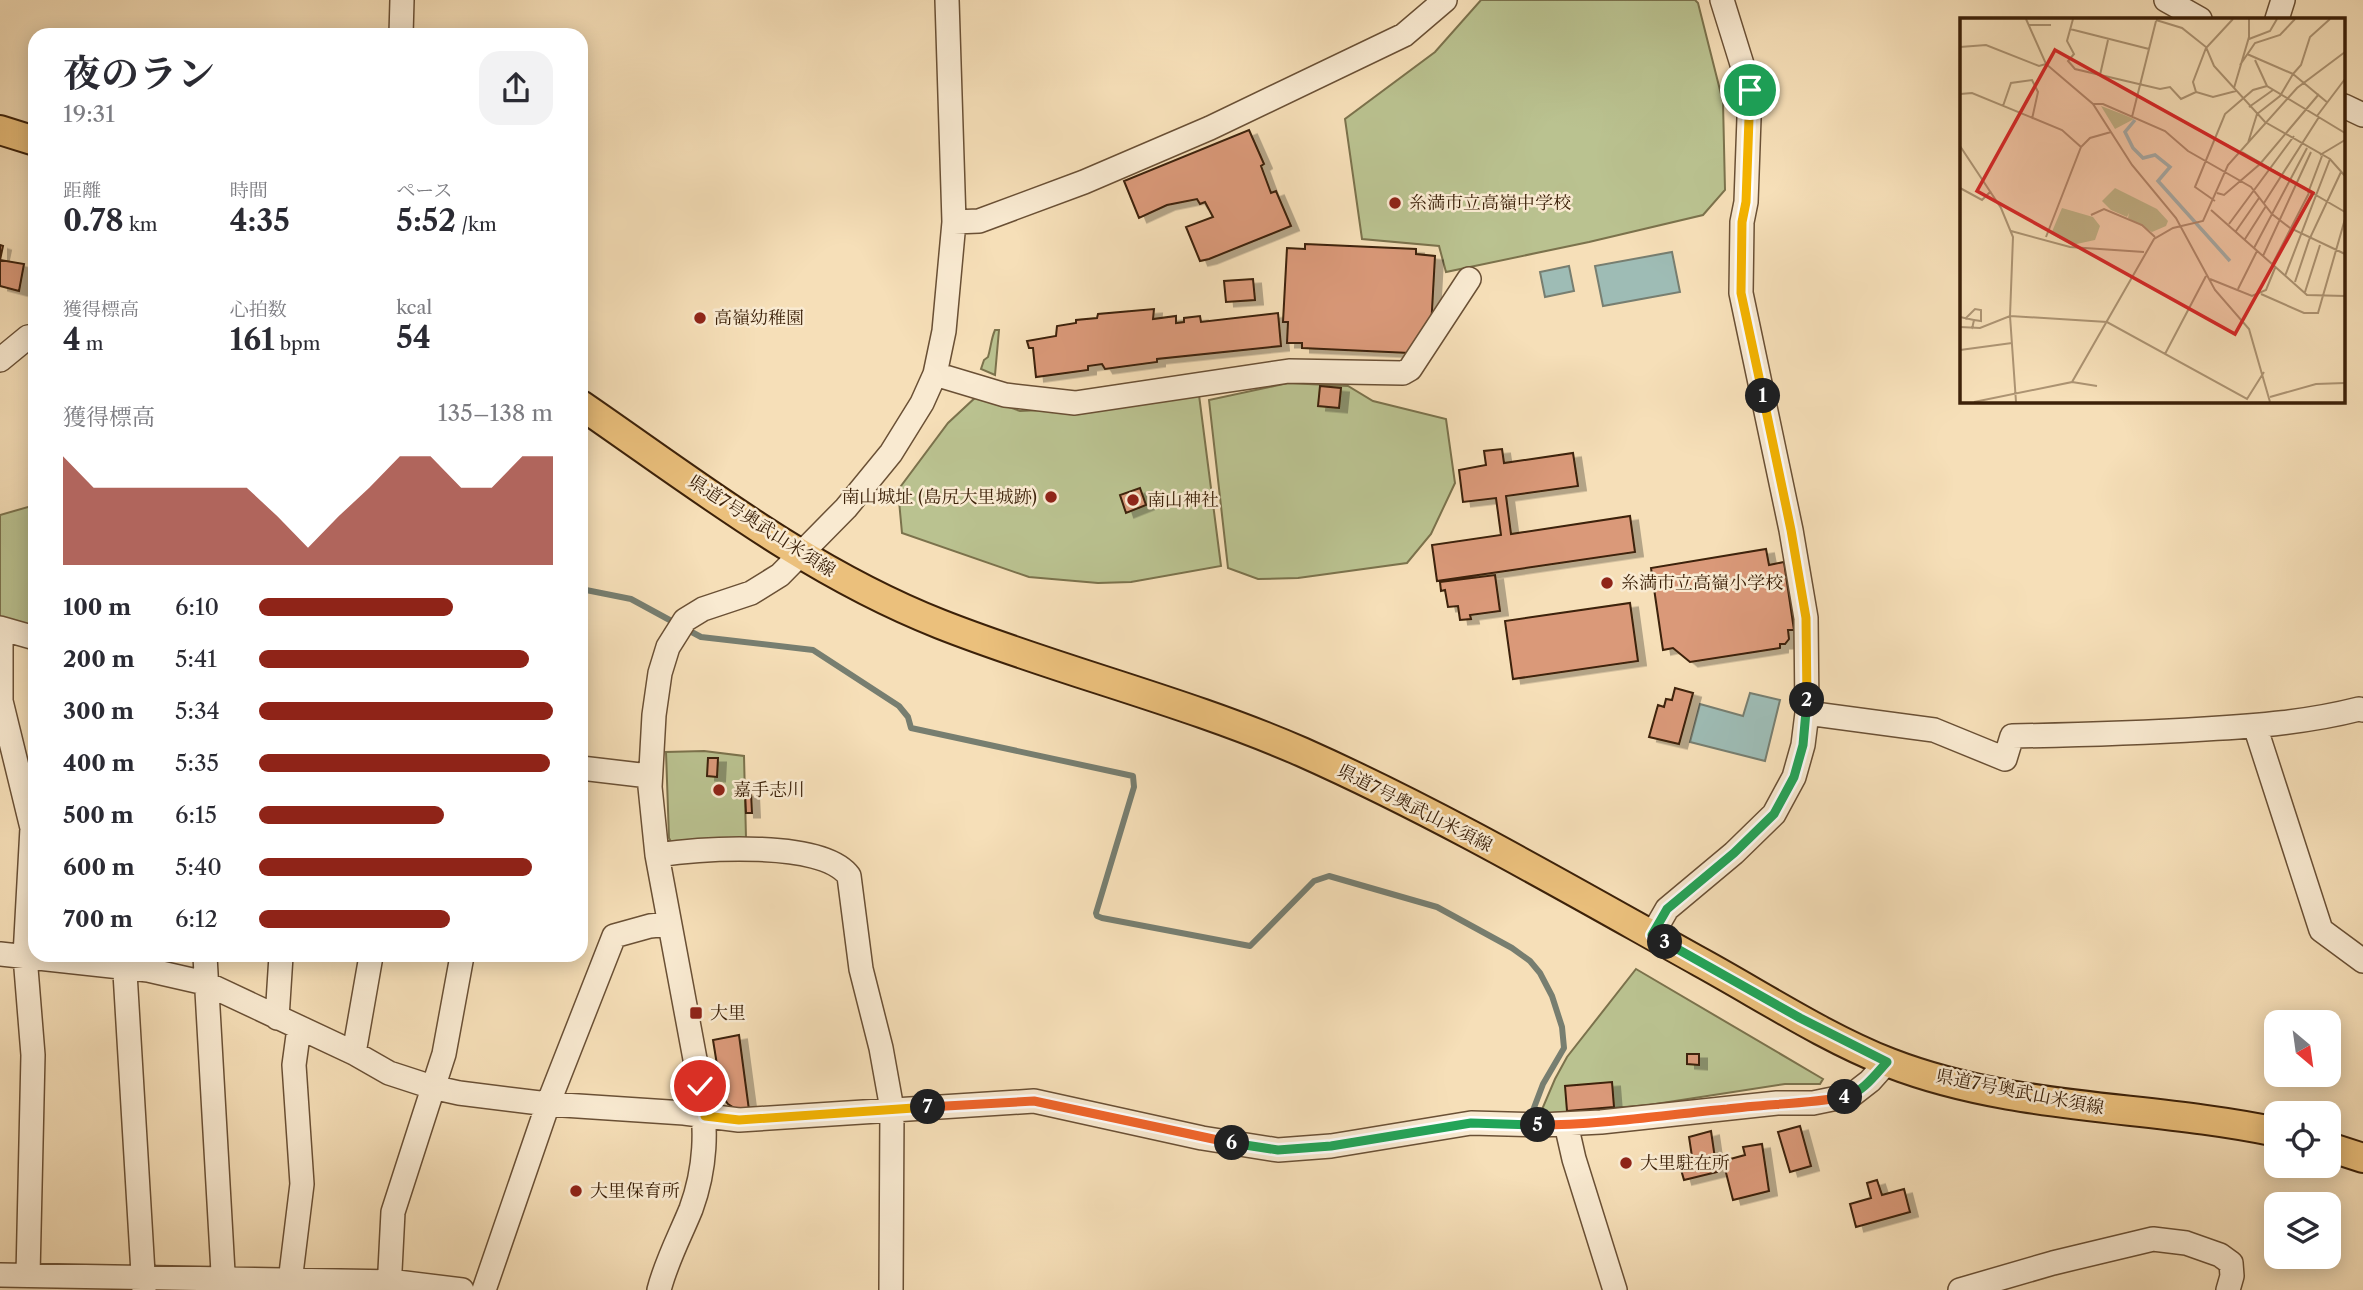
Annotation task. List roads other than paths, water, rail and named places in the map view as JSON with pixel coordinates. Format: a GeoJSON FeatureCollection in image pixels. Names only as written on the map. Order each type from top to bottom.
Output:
{"type":"FeatureCollection","features":[{"type":"Feature","properties":{"kind":"main road"},"geometry":{"type":"LineString","coordinates":[[0,130],[28,139]]}},
{"type":"Feature","properties":{"kind":"main road","name":"県道7号奥武山米須線"},"geometry":{"type":"LineString","coordinates":[[588,410],[746,521],[800,555],[860,587],[937,623],[1240,728],[1377,786],[1800,1018],[1887,1062],[1962,1085],[2066,1104],[2240,1124],[2264,1129]]}},
{"type":"Feature","properties":{"kind":"main road"},"geometry":{"type":"LineString","coordinates":[[2341,1151],[2363,1158]]}},
{"type":"Feature","properties":{"kind":"street"},"geometry":{"type":"LineString","coordinates":[[401,28],[402,0]]}},
{"type":"Feature","properties":{"kind":"street"},"geometry":{"type":"LineString","coordinates":[[659,1290],[703,1164],[705,1116],[657,855],[649,776],[660,673],[668,647],[685,620],[703,609],[751,593],[766,585],[846,508],[891,453],[922,403],[935,374],[944,331],[954,222],[947,0]]}},
{"type":"Feature","properties":{"kind":"street"},"geometry":{"type":"LineString","coordinates":[[954,222],[979,221],[1084,182],[1210,128],[1404,35],[1445,0]]}},
{"type":"Feature","properties":{"kind":"street"},"geometry":{"type":"LineString","coordinates":[[1652,935],[1667,909],[1734,853],[1774,814],[1794,777],[1803,745],[1807,713],[1806,618],[1791,530],[1741,293],[1742,222],[1746,202],[1750,90],[1722,0]]}},
{"type":"Feature","properties":{"kind":"street"},"geometry":{"type":"LineString","coordinates":[[2166,0],[2198,18]]}},
{"type":"Feature","properties":{"kind":"street"},"geometry":{"type":"LineString","coordinates":[[2277,18],[2283,0]]}},
{"type":"Feature","properties":{"kind":"street"},"geometry":{"type":"LineString","coordinates":[[2346,107],[2363,115]]}},
{"type":"Feature","properties":{"kind":"street"},"geometry":{"type":"LineString","coordinates":[[935,374],[1005,395],[1075,403],[1289,371],[1403,373],[1410,369],[1469,279]]}},
{"type":"Feature","properties":{"kind":"street"},"geometry":{"type":"LineString","coordinates":[[0,360],[28,337]]}},
{"type":"Feature","properties":{"kind":"street"},"geometry":{"type":"LineString","coordinates":[[28,636],[1,628],[1,701],[28,812]]}},
{"type":"Feature","properties":{"kind":"street"},"geometry":{"type":"LineString","coordinates":[[1807,713],[1934,730],[2005,760],[2012,736],[2118,734],[2255,726],[2325,718],[2363,710]]}},
{"type":"Feature","properties":{"kind":"street"},"geometry":{"type":"LineString","coordinates":[[2255,726],[2321,930],[2363,961]]}},
{"type":"Feature","properties":{"kind":"street"},"geometry":{"type":"LineString","coordinates":[[588,769],[649,776]]}},
{"type":"Feature","properties":{"kind":"street"},"geometry":{"type":"LineString","coordinates":[[657,855],[688,851],[760,849],[808,856],[834,864],[849,876],[861,969],[881,1048],[892,1109],[891,1290]]}},
{"type":"Feature","properties":{"kind":"street"},"geometry":{"type":"LineString","coordinates":[[28,901],[25,956],[33,1055],[33,1280]]}},
{"type":"Feature","properties":{"kind":"street"},"geometry":{"type":"LineString","coordinates":[[484,1290],[548,1104],[614,936],[669,924]]}},
{"type":"Feature","properties":{"kind":"street"},"geometry":{"type":"LineString","coordinates":[[0,954],[28,956]]}},
{"type":"Feature","properties":{"kind":"street"},"geometry":{"type":"LineString","coordinates":[[125,962],[143,1284]]}},
{"type":"Feature","properties":{"kind":"street"},"geometry":{"type":"LineString","coordinates":[[129,962],[205,983],[389,1073],[432,1087],[548,1104],[739,1120],[1034,1101],[1202,1139],[1278,1150],[1331,1146],[1471,1123],[1566,1124],[1777,1103],[1813,1103],[1852,1095],[1870,1081],[1887,1062]]}},
{"type":"Feature","properties":{"kind":"street"},"geometry":{"type":"LineString","coordinates":[[205,962],[224,1284]]}},
{"type":"Feature","properties":{"kind":"street"},"geometry":{"type":"LineString","coordinates":[[277,1018],[281,962]]}},
{"type":"Feature","properties":{"kind":"street"},"geometry":{"type":"LineString","coordinates":[[354,1054],[370,962]]}},
{"type":"Feature","properties":{"kind":"street"},"geometry":{"type":"LineString","coordinates":[[390,1286],[393,1212],[444,1054],[461,962]]}},
{"type":"Feature","properties":{"kind":"street"},"geometry":{"type":"LineString","coordinates":[[289,1285],[302,1184],[295,1065],[299,1028]]}},
{"type":"Feature","properties":{"kind":"street"},"geometry":{"type":"LineString","coordinates":[[1566,1124],[1574,1159],[1615,1290]]}},
{"type":"Feature","properties":{"kind":"street"},"geometry":{"type":"LineString","coordinates":[[1960,1290],[2152,1238],[2186,1243],[2220,1255],[2231,1263],[2232,1276],[2228,1290]]}},
{"type":"Feature","properties":{"kind":"street"},"geometry":{"type":"LineString","coordinates":[[0,1275],[33,1280],[143,1284],[390,1286],[462,1290]]}},
{"type":"Feature","properties":{"kind":"water"},"geometry":{"type":"Polygon","coordinates":[[[1672,252],[1680,292],[1603,306],[1595,266],[1672,252]]]}},
{"type":"Feature","properties":{"kind":"water"},"geometry":{"type":"Polygon","coordinates":[[[1569,266],[1574,291],[1545,297],[1540,272],[1569,266]]]}},
{"type":"Feature","properties":{"kind":"water"},"geometry":{"type":"Polygon","coordinates":[[[1750,693],[1780,700],[1765,761],[1690,742],[1700,704],[1743,716],[1750,693]]]}},
{"type":"Feature","properties":{"kind":"waterway"},"geometry":{"type":"LineString","coordinates":[[588,590],[631,599],[677,624]]}},
{"type":"Feature","properties":{"kind":"waterway"},"geometry":{"type":"LineString","coordinates":[[686,629],[701,637],[813,650],[899,706],[908,717],[911,728],[1133,776],[1134,787],[1096,913],[1102,918],[1250,946],[1314,881],[1329,876],[1437,907],[1512,948],[1530,961],[1540,973],[1552,996],[1562,1027],[1564,1048],[1543,1084],[1532,1113]]}},
{"type":"Feature","properties":{"kind":"place","name":"糸満市立高嶺中学校"},"geometry":{"type":"Point","coordinates":[1395,203]}},
{"type":"Feature","properties":{"kind":"place","name":"高嶺幼稚園"},"geometry":{"type":"Point","coordinates":[700,318]}},
{"type":"Feature","properties":{"kind":"place","name":"南山城址 (島尻大里城跡)"},"geometry":{"type":"Point","coordinates":[1051,497]}},
{"type":"Feature","properties":{"kind":"place","name":"南山神社"},"geometry":{"type":"Point","coordinates":[1133,500]}},
{"type":"Feature","properties":{"kind":"place","name":"糸満市立高嶺小学校"},"geometry":{"type":"Point","coordinates":[1607,583]}},
{"type":"Feature","properties":{"kind":"place","name":"嘉手志川"},"geometry":{"type":"Point","coordinates":[719,790]}},
{"type":"Feature","properties":{"kind":"place","name":"大里"},"geometry":{"type":"Point","coordinates":[696,1013]}},
{"type":"Feature","properties":{"kind":"place","name":"大里駐在所"},"geometry":{"type":"Point","coordinates":[1626,1163]}},
{"type":"Feature","properties":{"kind":"place","name":"大里保育所"},"geometry":{"type":"Point","coordinates":[576,1191]}}]}
